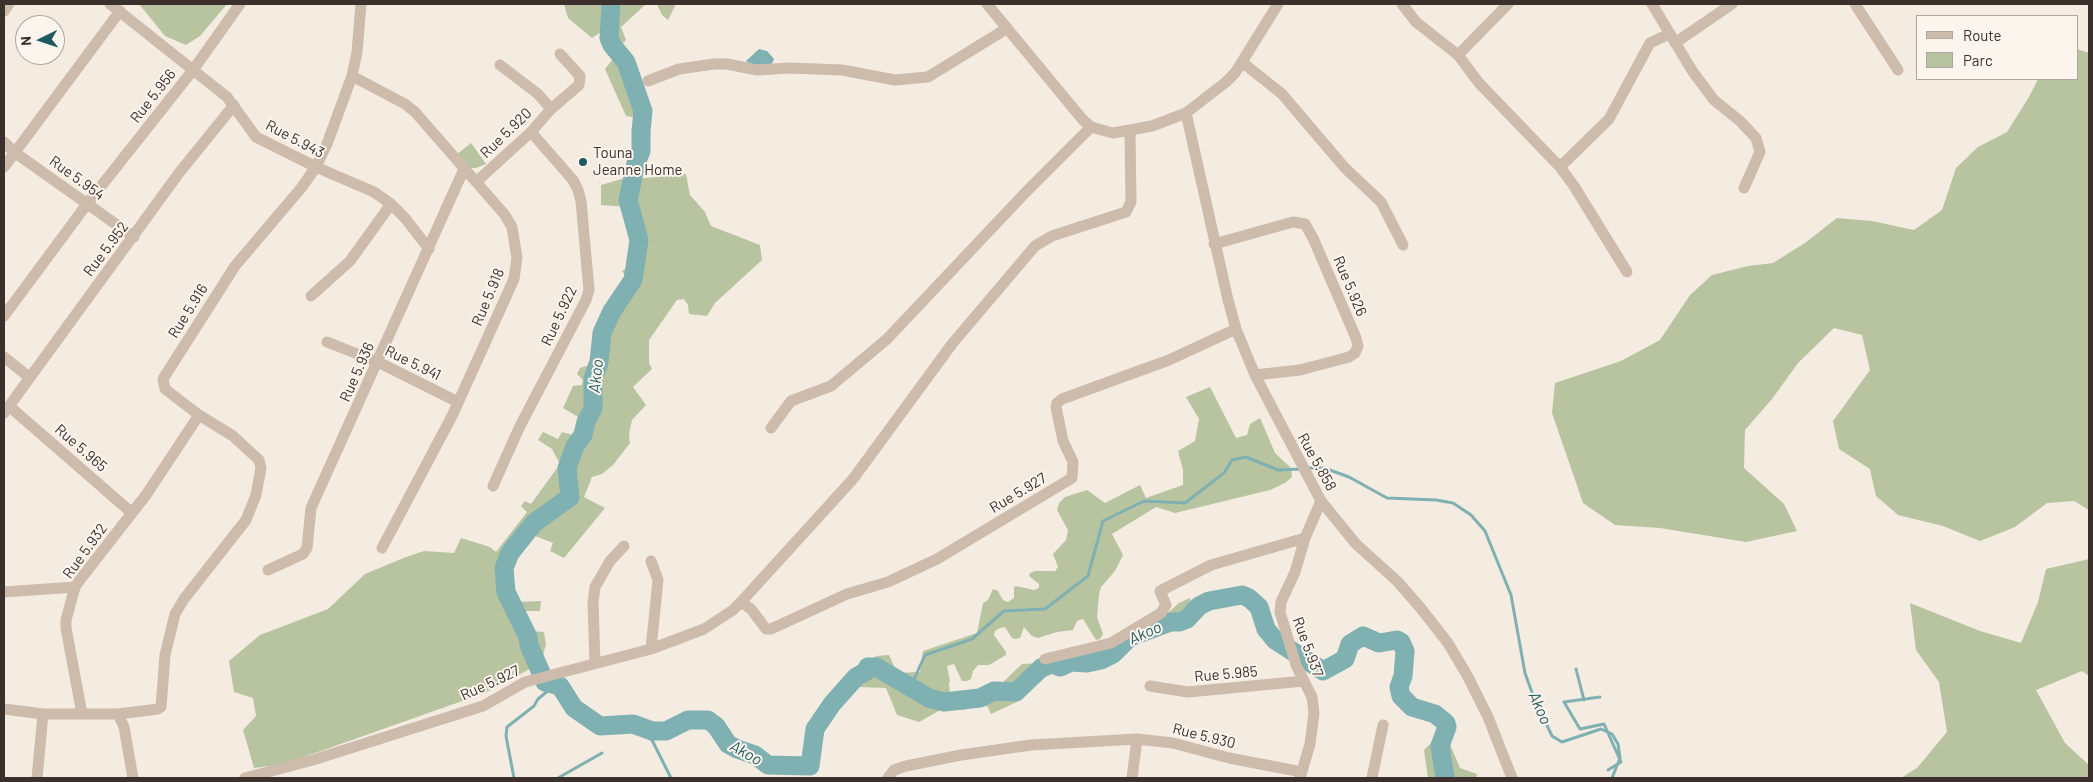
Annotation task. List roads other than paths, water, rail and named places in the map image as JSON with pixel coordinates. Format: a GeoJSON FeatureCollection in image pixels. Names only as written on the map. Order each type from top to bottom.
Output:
{"type":"FeatureCollection","features":[{"type":"Feature","properties":{"kind":"street"},"geometry":{"type":"LineString","coordinates":[[4,11],[9,4]]}},
{"type":"Feature","properties":{"kind":"street","name":"Rue 5.943"},"geometry":{"type":"LineString","coordinates":[[110,4],[234,105],[256,137],[316,167],[374,192],[391,204],[429,249]]}},
{"type":"Feature","properties":{"kind":"street","name":"Rue 5.956"},"geometry":{"type":"LineString","coordinates":[[4,316],[86,204],[193,70],[240,4]]}},
{"type":"Feature","properties":{"kind":"street","name":"Rue 5.916"},"geometry":{"type":"LineString","coordinates":[[118,714],[161,707],[165,655],[175,614],[184,599],[246,520],[256,495],[261,468],[259,460],[233,436],[165,389],[163,379],[235,266],[302,187],[316,167],[327,144],[352,76],[358,52],[361,4]]}},
{"type":"Feature","properties":{"kind":"street"},"geometry":{"type":"LineString","coordinates":[[986,4],[1083,120],[1091,127],[1113,133],[1152,126],[1186,113],[1226,82],[1242,62],[1278,4]]}},
{"type":"Feature","properties":{"kind":"street"},"geometry":{"type":"LineString","coordinates":[[1402,4],[1416,22],[1458,55],[1479,83],[1560,167],[1574,186],[1627,272]]}},
{"type":"Feature","properties":{"kind":"street"},"geometry":{"type":"LineString","coordinates":[[1458,55],[1508,4]]}},
{"type":"Feature","properties":{"kind":"street"},"geometry":{"type":"LineString","coordinates":[[1652,4],[1672,39],[1714,100],[1740,121],[1756,138],[1760,152],[1744,188]]}},
{"type":"Feature","properties":{"kind":"street"},"geometry":{"type":"LineString","coordinates":[[1560,167],[1609,119],[1650,43],[1672,39],[1732,4]]}},
{"type":"Feature","properties":{"kind":"street"},"geometry":{"type":"LineString","coordinates":[[1855,4],[1898,70]]}},
{"type":"Feature","properties":{"kind":"street"},"geometry":{"type":"LineString","coordinates":[[4,167],[120,11]]}},
{"type":"Feature","properties":{"kind":"street"},"geometry":{"type":"LineString","coordinates":[[648,80],[680,70],[714,64],[727,64],[757,70],[789,68],[842,70],[895,80],[928,77],[1006,29]]}},
{"type":"Feature","properties":{"kind":"street"},"geometry":{"type":"LineString","coordinates":[[551,109],[579,85],[580,76],[560,54]]}},
{"type":"Feature","properties":{"kind":"street"},"geometry":{"type":"LineString","coordinates":[[1242,62],[1282,94],[1346,168],[1380,202],[1403,245]]}},
{"type":"Feature","properties":{"kind":"street","name":"Rue 5.920"},"geometry":{"type":"LineString","coordinates":[[476,182],[531,132],[551,109],[538,94],[500,66]]}},
{"type":"Feature","properties":{"kind":"street","name":"Rue 5.918"},"geometry":{"type":"LineString","coordinates":[[352,76],[405,104],[414,112],[505,215],[512,227],[515,242],[516,268],[514,279],[458,402],[382,548]]}},
{"type":"Feature","properties":{"kind":"street","name":"Rue 5.952"},"geometry":{"type":"LineString","coordinates":[[6,409],[195,153],[234,105]]}},
{"type":"Feature","properties":{"kind":"street","name":"Rue 5.858"},"geometry":{"type":"LineString","coordinates":[[1186,113],[1214,244],[1236,329],[1255,375],[1321,501],[1356,544],[1397,581],[1448,643],[1488,717],[1512,778]]}},
{"type":"Feature","properties":{"kind":"street"},"geometry":{"type":"LineString","coordinates":[[771,428],[791,401],[831,386],[887,339],[1025,193],[1091,127]]}},
{"type":"Feature","properties":{"kind":"street","name":"Rue 5.927"},"geometry":{"type":"LineString","coordinates":[[245,778],[313,760],[483,706],[524,682],[651,649],[704,628],[733,610],[853,480],[952,344],[1035,246],[1052,236],[1126,212],[1132,202],[1130,131]]}},
{"type":"Feature","properties":{"kind":"street","name":"Rue 5.922"},"geometry":{"type":"LineString","coordinates":[[493,486],[520,426],[586,300],[589,290],[581,201],[578,190],[573,180],[531,132]]}},
{"type":"Feature","properties":{"kind":"street","name":"Rue 5.954"},"geometry":{"type":"LineString","coordinates":[[4,142],[14,152],[134,237]]}},
{"type":"Feature","properties":{"kind":"street","name":"Rue 5.936"},"geometry":{"type":"LineString","coordinates":[[268,570],[303,554],[307,548],[311,508],[464,169]]}},
{"type":"Feature","properties":{"kind":"street"},"geometry":{"type":"LineString","coordinates":[[311,296],[350,261],[391,204]]}},
{"type":"Feature","properties":{"kind":"street","name":"Rue 5.926"},"geometry":{"type":"LineString","coordinates":[[1214,244],[1293,222],[1305,224],[1313,238],[1356,338],[1358,346],[1355,353],[1349,358],[1300,370],[1255,375]]}},
{"type":"Feature","properties":{"kind":"street","name":"Rue 5.927"},"geometry":{"type":"LineString","coordinates":[[740,602],[751,609],[766,629],[771,629],[827,602],[888,582],[937,559],[1072,478],[1073,462],[1063,441],[1056,408],[1057,402],[1170,360],[1236,329]]}},
{"type":"Feature","properties":{"kind":"street","name":"Rue 5.941"},"geometry":{"type":"LineString","coordinates":[[327,342],[378,362],[458,402]]}},
{"type":"Feature","properties":{"kind":"street"},"geometry":{"type":"LineString","coordinates":[[4,357],[29,377]]}},
{"type":"Feature","properties":{"kind":"street","name":"Rue 5.965"},"geometry":{"type":"LineString","coordinates":[[6,409],[132,513]]}},
{"type":"Feature","properties":{"kind":"street","name":"Rue 5.932"},"geometry":{"type":"LineString","coordinates":[[82,714],[66,628],[75,587],[132,513],[200,415]]}},
{"type":"Feature","properties":{"kind":"street","name":"Rue 5.937"},"geometry":{"type":"LineString","coordinates":[[1301,775],[1310,744],[1314,713],[1312,697],[1294,656],[1280,612],[1305,538],[1321,501]]}},
{"type":"Feature","properties":{"kind":"street"},"geometry":{"type":"LineString","coordinates":[[1045,659],[1111,643],[1162,613],[1166,605],[1160,591],[1211,565],[1305,538]]}},
{"type":"Feature","properties":{"kind":"street"},"geometry":{"type":"LineString","coordinates":[[595,663],[593,603],[595,587],[610,561],[624,546]]}},
{"type":"Feature","properties":{"kind":"street"},"geometry":{"type":"LineString","coordinates":[[651,561],[658,580],[651,649]]}},
{"type":"Feature","properties":{"kind":"street"},"geometry":{"type":"LineString","coordinates":[[4,592],[75,587]]}},
{"type":"Feature","properties":{"kind":"street","name":"Rue 5.985"},"geometry":{"type":"LineString","coordinates":[[1150,686],[1188,692],[1304,681]]}},
{"type":"Feature","properties":{"kind":"street"},"geometry":{"type":"LineString","coordinates":[[4,709],[43,714],[118,714],[124,726],[133,778]]}},
{"type":"Feature","properties":{"kind":"street"},"geometry":{"type":"LineString","coordinates":[[37,778],[43,714]]}},
{"type":"Feature","properties":{"kind":"street"},"geometry":{"type":"LineString","coordinates":[[1372,778],[1382,725]]}},
{"type":"Feature","properties":{"kind":"street"},"geometry":{"type":"LineString","coordinates":[[1132,778],[1137,739]]}},
{"type":"Feature","properties":{"kind":"street","name":"Rue 5.930"},"geometry":{"type":"LineString","coordinates":[[888,778],[894,770],[906,766],[961,755],[1031,745],[1137,739],[1173,743],[1301,775]]}},
{"type":"Feature","properties":{"kind":"water"},"geometry":{"type":"Polygon","coordinates":[[[759,49],[767,51],[774,59],[770,68],[754,68],[746,61],[759,49]]]}},
{"type":"Feature","properties":{"kind":"waterway","name":"Akoo"},"geometry":{"type":"LineString","coordinates":[[611,4],[609,38],[612,45],[626,62],[643,111],[641,151],[636,163],[628,200],[639,240],[633,280],[612,311],[602,333],[599,362],[593,379],[593,408],[586,422],[583,435],[575,446],[567,468],[570,497],[534,523],[510,553],[504,568],[506,592],[528,637],[529,645],[545,682],[560,686],[574,708],[600,726],[633,724],[652,731],[666,731],[688,720],[708,720],[716,726],[728,744],[755,755],[768,765],[810,766],[815,729],[832,704],[856,677],[865,672],[868,667],[876,667],[929,698],[944,702],[980,698],[994,691],[1016,692],[1041,668],[1053,664],[1060,667],[1071,662],[1087,663],[1101,660],[1113,654],[1130,637],[1170,622],[1179,622],[1187,619],[1199,606],[1209,601],[1242,595],[1249,598],[1259,607],[1266,629],[1275,640],[1323,671],[1345,659],[1350,644],[1363,636],[1379,643],[1397,640],[1401,642],[1405,651],[1403,676],[1399,687],[1401,696],[1412,707],[1435,714],[1446,723],[1447,727],[1440,746],[1445,778]]}},
{"type":"Feature","properties":{"kind":"waterway"},"geometry":{"type":"LineString","coordinates":[[911,686],[925,655],[972,639],[1004,611],[1045,609],[1088,576],[1103,521],[1144,501],[1185,503],[1224,473],[1232,460],[1246,457],[1278,470],[1302,469]]}},
{"type":"Feature","properties":{"kind":"waterway","name":"Akoo"},"geometry":{"type":"LineString","coordinates":[[1308,468],[1324,468],[1349,477],[1387,498],[1436,500],[1453,503],[1471,515],[1485,531],[1511,595],[1525,673],[1534,698],[1552,736],[1562,742],[1601,729],[1612,734],[1618,744],[1620,758],[1612,778]]}},
{"type":"Feature","properties":{"kind":"waterway"},"geometry":{"type":"LineString","coordinates":[[1576,669],[1584,700]]}},
{"type":"Feature","properties":{"kind":"waterway"},"geometry":{"type":"LineString","coordinates":[[514,778],[506,736],[507,727],[534,706],[538,699],[552,685]]}},
{"type":"Feature","properties":{"kind":"waterway"},"geometry":{"type":"LineString","coordinates":[[1600,697],[1564,702],[1580,729],[1604,724],[1621,762],[1608,770]]}},
{"type":"Feature","properties":{"kind":"waterway"},"geometry":{"type":"LineString","coordinates":[[647,730],[671,778]]}},
{"type":"Feature","properties":{"kind":"waterway"},"geometry":{"type":"LineString","coordinates":[[558,778],[602,753]]}},
{"type":"Feature","properties":{"kind":"place","name":"Touna Jeanne Home"},"geometry":{"type":"Point","coordinates":[583,162]}}]}
